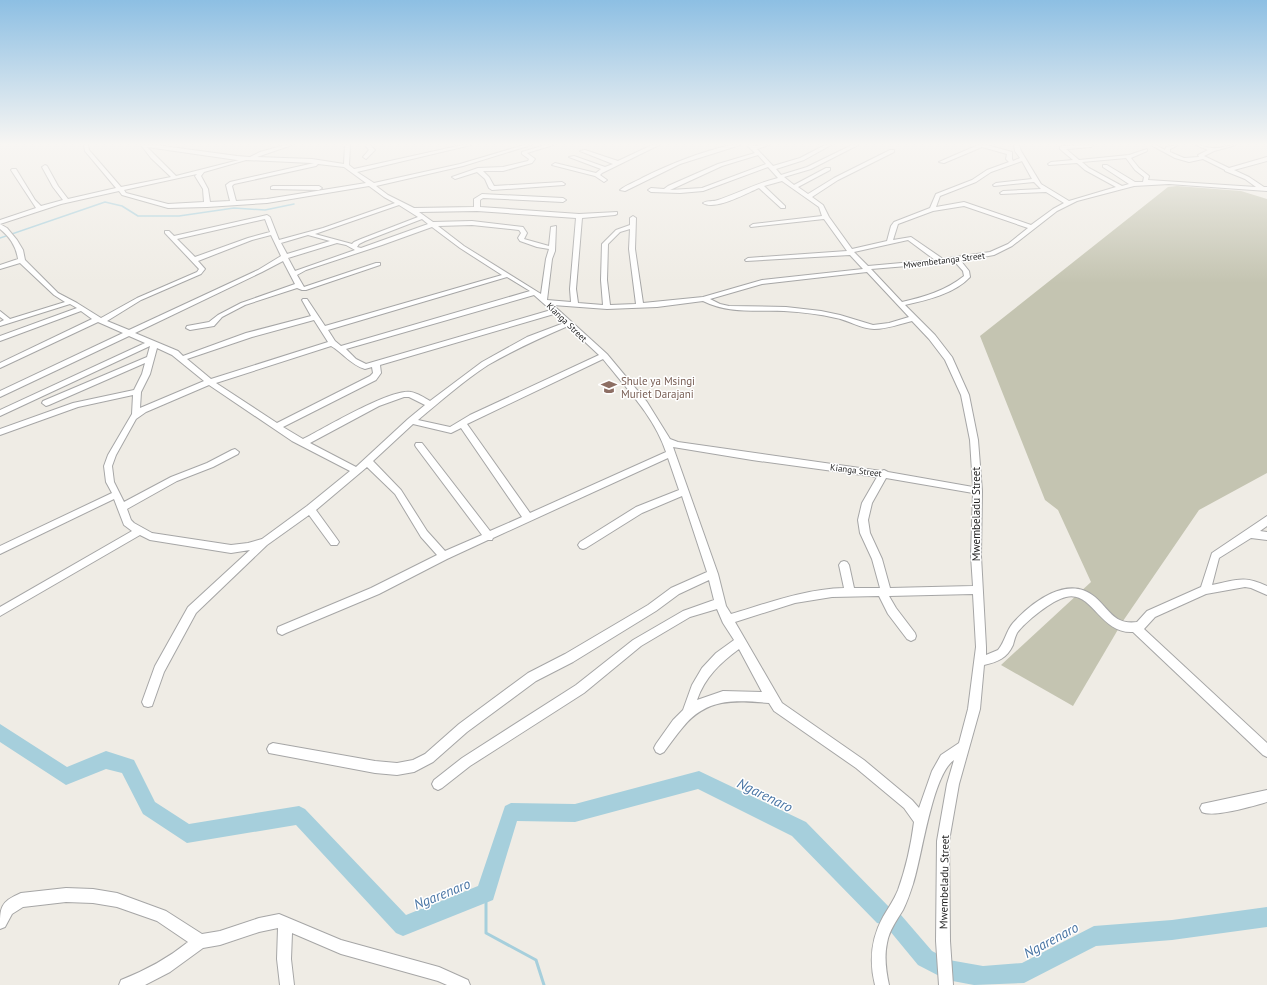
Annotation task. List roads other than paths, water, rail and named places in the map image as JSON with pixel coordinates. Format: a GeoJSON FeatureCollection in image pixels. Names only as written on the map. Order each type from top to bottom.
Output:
{"type":"FeatureCollection","features":[{"type":"Feature","properties":{"kind":"street"},"geometry":{"type":"LineString","coordinates":[[27,191],[40,209]]}},
{"type":"Feature","properties":{"kind":"street"},"geometry":{"type":"LineString","coordinates":[[59,191],[67,201]]}},
{"type":"Feature","properties":{"kind":"street"},"geometry":{"type":"LineString","coordinates":[[0,222],[67,201],[110,191]]}},
{"type":"Feature","properties":{"kind":"street"},"geometry":{"type":"LineString","coordinates":[[121,191],[124,194],[168,206],[278,200],[324,191]]}},
{"type":"Feature","properties":{"kind":"street"},"geometry":{"type":"LineString","coordinates":[[206,191],[208,195],[207,205]]}},
{"type":"Feature","properties":{"kind":"street"},"geometry":{"type":"LineString","coordinates":[[231,191],[233,202]]}},
{"type":"Feature","properties":{"kind":"street","name":"Kianga Street"},"geometry":{"type":"LineString","coordinates":[[380,191],[434,224],[462,247],[535,292],[604,356],[640,399],[667,440],[677,445],[715,452],[884,473],[978,491]]}},
{"type":"Feature","properties":{"kind":"street"},"geometry":{"type":"LineString","coordinates":[[665,191],[687,191]]}},
{"type":"Feature","properties":{"kind":"street"},"geometry":{"type":"LineString","coordinates":[[706,203],[717,203],[746,191]]}},
{"type":"Feature","properties":{"kind":"street"},"geometry":{"type":"LineString","coordinates":[[765,191],[783,207]]}},
{"type":"Feature","properties":{"kind":"street","name":"Mwembeladu Street"},"geometry":{"type":"LineString","coordinates":[[800,191],[821,206],[826,217],[851,252],[936,342],[949,359],[959,378],[965,395],[974,440],[978,491],[976,526],[980,661],[974,709],[953,784],[943,841],[943,941],[946,985]]}},
{"type":"Feature","properties":{"kind":"street"},"geometry":{"type":"LineString","coordinates":[[808,197],[817,191]]}},
{"type":"Feature","properties":{"kind":"street"},"geometry":{"type":"LineString","coordinates":[[932,209],[938,195],[949,191]]}},
{"type":"Feature","properties":{"kind":"street"},"geometry":{"type":"LineString","coordinates":[[1003,193],[1031,191]]}},
{"type":"Feature","properties":{"kind":"street"},"geometry":{"type":"LineString","coordinates":[[1047,191],[1068,203]]}},
{"type":"Feature","properties":{"kind":"street","name":"Mwembetanga Street"},"geometry":{"type":"LineString","coordinates":[[545,301],[607,307],[640,306],[704,299],[762,282],[957,260],[992,254],[1004,250],[1052,213],[1068,203],[1104,191]]}},
{"type":"Feature","properties":{"kind":"street"},"geometry":{"type":"LineString","coordinates":[[477,209],[478,199],[482,196],[562,200]]}},
{"type":"Feature","properties":{"kind":"street"},"geometry":{"type":"LineString","coordinates":[[277,242],[400,203]]}},
{"type":"Feature","properties":{"kind":"street"},"geometry":{"type":"LineString","coordinates":[[890,241],[896,223],[932,209],[964,204],[1033,228]]}},
{"type":"Feature","properties":{"kind":"street"},"geometry":{"type":"LineString","coordinates":[[321,236],[411,209],[477,209],[579,216],[615,213]]}},
{"type":"Feature","properties":{"kind":"street"},"geometry":{"type":"LineString","coordinates":[[174,238],[267,216],[277,242],[299,285],[302,288],[308,288],[378,264]]}},
{"type":"Feature","properties":{"kind":"street"},"geometry":{"type":"LineString","coordinates":[[575,305],[573,289],[579,216]]}},
{"type":"Feature","properties":{"kind":"street"},"geometry":{"type":"LineString","coordinates":[[357,249],[359,242],[423,217]]}},
{"type":"Feature","properties":{"kind":"street"},"geometry":{"type":"LineString","coordinates":[[753,226],[826,217]]}},
{"type":"Feature","properties":{"kind":"street"},"geometry":{"type":"LineString","coordinates":[[633,218],[632,226],[636,288],[640,306]]}},
{"type":"Feature","properties":{"kind":"street"},"geometry":{"type":"LineString","coordinates":[[294,274],[357,249],[434,224],[472,223],[521,228],[524,233],[521,238],[522,240],[539,246],[552,248]]}},
{"type":"Feature","properties":{"kind":"street"},"geometry":{"type":"LineString","coordinates":[[0,226],[15,239],[22,253],[22,260],[56,294],[100,320],[182,358],[210,382],[303,444],[357,470]]}},
{"type":"Feature","properties":{"kind":"street"},"geometry":{"type":"LineString","coordinates":[[607,307],[604,280],[605,244],[618,232],[632,226]]}},
{"type":"Feature","properties":{"kind":"street"},"geometry":{"type":"LineString","coordinates":[[545,301],[554,227]]}},
{"type":"Feature","properties":{"kind":"street"},"geometry":{"type":"LineString","coordinates":[[0,366],[100,320],[140,299],[199,273],[202,269],[167,232]]}},
{"type":"Feature","properties":{"kind":"street"},"geometry":{"type":"LineString","coordinates":[[194,260],[250,238],[274,233]]}},
{"type":"Feature","properties":{"kind":"street"},"geometry":{"type":"LineString","coordinates":[[309,233],[337,241],[357,249]]}},
{"type":"Feature","properties":{"kind":"street"},"geometry":{"type":"LineString","coordinates":[[748,260],[851,252],[890,241],[911,239],[940,261]]}},
{"type":"Feature","properties":{"kind":"street"},"geometry":{"type":"LineString","coordinates":[[0,394],[260,271],[285,257],[337,241]]}},
{"type":"Feature","properties":{"kind":"street"},"geometry":{"type":"LineString","coordinates":[[0,267],[22,260]]}},
{"type":"Feature","properties":{"kind":"street"},"geometry":{"type":"LineString","coordinates":[[900,304],[931,296],[961,282],[967,277],[966,271],[957,260]]}},
{"type":"Feature","properties":{"kind":"street"},"geometry":{"type":"LineString","coordinates":[[324,329],[508,275]]}},
{"type":"Feature","properties":{"kind":"street"},"geometry":{"type":"LineString","coordinates":[[190,328],[211,324],[220,316],[243,304],[299,285]]}},
{"type":"Feature","properties":{"kind":"street"},"geometry":{"type":"LineString","coordinates":[[341,348],[438,322],[535,292]]}},
{"type":"Feature","properties":{"kind":"street"},"geometry":{"type":"LineString","coordinates":[[704,299],[718,306],[729,308],[786,309],[838,316],[873,327],[890,325],[914,318]]}},
{"type":"Feature","properties":{"kind":"street"},"geometry":{"type":"LineString","coordinates":[[305,300],[332,343],[341,348],[353,361],[365,367],[556,311]]}},
{"type":"Feature","properties":{"kind":"street"},"geometry":{"type":"LineString","coordinates":[[0,324],[71,302]]}},
{"type":"Feature","properties":{"kind":"street"},"geometry":{"type":"LineString","coordinates":[[0,339],[82,310]]}},
{"type":"Feature","properties":{"kind":"street"},"geometry":{"type":"LineString","coordinates":[[0,313],[9,321]]}},
{"type":"Feature","properties":{"kind":"street"},"geometry":{"type":"LineString","coordinates":[[182,358],[249,335],[315,317]]}},
{"type":"Feature","properties":{"kind":"street"},"geometry":{"type":"LineString","coordinates":[[148,702],[158,670],[192,610],[265,542],[310,509],[357,470],[430,405],[485,364],[530,339],[568,324]]}},
{"type":"Feature","properties":{"kind":"street"},"geometry":{"type":"LineString","coordinates":[[136,414],[210,382],[332,343]]}},
{"type":"Feature","properties":{"kind":"street"},"geometry":{"type":"LineString","coordinates":[[152,344],[146,374],[138,392],[136,414],[112,455],[108,466],[110,482],[117,494],[127,522],[139,531],[150,536],[173,541],[231,549],[265,542]]}},
{"type":"Feature","properties":{"kind":"street"},"geometry":{"type":"LineString","coordinates":[[0,413],[152,344]]}},
{"type":"Feature","properties":{"kind":"street"},"geometry":{"type":"LineString","coordinates":[[411,421],[448,430],[604,356]]}},
{"type":"Feature","properties":{"kind":"street"},"geometry":{"type":"LineString","coordinates":[[46,403],[149,359]]}},
{"type":"Feature","properties":{"kind":"street"},"geometry":{"type":"LineString","coordinates":[[277,427],[373,378],[377,373],[376,365]]}},
{"type":"Feature","properties":{"kind":"street"},"geometry":{"type":"LineString","coordinates":[[0,432],[76,405],[138,392]]}},
{"type":"Feature","properties":{"kind":"street"},"geometry":{"type":"LineString","coordinates":[[303,444],[369,407],[403,394],[410,394],[430,405]]}},
{"type":"Feature","properties":{"kind":"street"},"geometry":{"type":"LineString","coordinates":[[462,424],[528,518]]}},
{"type":"Feature","properties":{"kind":"street"},"geometry":{"type":"LineString","coordinates":[[667,440],[683,492],[713,574],[720,603],[727,620],[778,707],[860,764],[908,804],[921,820]]}},
{"type":"Feature","properties":{"kind":"street"},"geometry":{"type":"LineString","coordinates":[[419,445],[489,537]]}},
{"type":"Feature","properties":{"kind":"street"},"geometry":{"type":"LineString","coordinates":[[122,507],[174,479],[210,465],[235,452]]}},
{"type":"Feature","properties":{"kind":"street"},"geometry":{"type":"LineString","coordinates":[[282,630],[375,591],[444,556],[489,537],[672,453]]}},
{"type":"Feature","properties":{"kind":"street"},"geometry":{"type":"LineString","coordinates":[[367,460],[398,492],[424,534],[444,556]]}},
{"type":"Feature","properties":{"kind":"street"},"geometry":{"type":"LineString","coordinates":[[884,473],[867,503],[863,520],[876,560],[884,593],[892,611],[911,636]]}},
{"type":"Feature","properties":{"kind":"street"},"geometry":{"type":"LineString","coordinates":[[583,545],[639,510],[683,492]]}},
{"type":"Feature","properties":{"kind":"street"},"geometry":{"type":"LineString","coordinates":[[0,550],[117,494]]}},
{"type":"Feature","properties":{"kind":"street"},"geometry":{"type":"LineString","coordinates":[[310,509],[334,542]]}},
{"type":"Feature","properties":{"kind":"street"},"geometry":{"type":"LineString","coordinates":[[1205,590],[1215,556],[1260,527],[1267,520]]}},
{"type":"Feature","properties":{"kind":"street"},"geometry":{"type":"LineString","coordinates":[[0,612],[139,531]]}},
{"type":"Feature","properties":{"kind":"street"},"geometry":{"type":"LineString","coordinates":[[1249,534],[1267,536]]}},
{"type":"Feature","properties":{"kind":"street"},"geometry":{"type":"LineString","coordinates":[[844,564],[850,593]]}},
{"type":"Feature","properties":{"kind":"street"},"geometry":{"type":"LineString","coordinates":[[274,749],[375,767],[398,769],[414,766],[429,758],[463,728],[532,677],[569,658],[652,608],[675,592],[713,574]]}},
{"type":"Feature","properties":{"kind":"street"},"geometry":{"type":"LineString","coordinates":[[980,661],[992,658],[1004,652],[1012,632],[1021,621],[1029,614],[1067,592],[1075,592],[1085,596],[1117,624],[1128,628],[1140,626],[1151,614],[1205,590],[1245,583],[1252,584],[1267,591]]}},
{"type":"Feature","properties":{"kind":"street"},"geometry":{"type":"LineString","coordinates":[[727,620],[795,598],[832,593],[977,590]]}},
{"type":"Feature","properties":{"kind":"street"},"geometry":{"type":"LineString","coordinates":[[438,784],[466,762],[580,689],[636,643],[687,614],[720,603]]}},
{"type":"Feature","properties":{"kind":"street"},"geometry":{"type":"LineString","coordinates":[[1135,627],[1267,751]]}},
{"type":"Feature","properties":{"kind":"street"},"geometry":{"type":"LineString","coordinates":[[660,748],[688,712],[699,683],[708,668],[720,656],[739,642]]}},
{"type":"Feature","properties":{"kind":"street"},"geometry":{"type":"LineString","coordinates":[[688,712],[711,698],[742,696],[772,698]]}},
{"type":"Feature","properties":{"kind":"street"},"geometry":{"type":"LineString","coordinates":[[882,985],[878,971],[877,950],[885,926],[900,901],[918,841],[921,820],[938,770],[945,759],[964,746]]}},
{"type":"Feature","properties":{"kind":"street"},"geometry":{"type":"LineString","coordinates":[[1206,808],[1266,797]]}},
{"type":"Feature","properties":{"kind":"street"},"geometry":{"type":"LineString","coordinates":[[0,922],[8,908],[21,900],[66,895],[93,896],[117,900],[161,916],[200,941]]}},
{"type":"Feature","properties":{"kind":"street"},"geometry":{"type":"LineString","coordinates":[[126,985],[157,973],[179,959],[200,941],[226,936],[269,921],[279,921],[341,947],[439,974],[463,985]]}},
{"type":"Feature","properties":{"kind":"street"},"geometry":{"type":"LineString","coordinates":[[285,923],[284,959],[287,985]]}},
{"type":"Feature","properties":{"kind":"waterway"},"geometry":{"type":"LineString","coordinates":[[0,238],[105,202],[122,206],[138,216],[179,216],[234,208],[265,210],[294,204]]}},
{"type":"Feature","properties":{"kind":"waterway","name":"Ngarenaro"},"geometry":{"type":"LineString","coordinates":[[0,732],[66,776],[106,760],[128,766],[149,808],[187,834],[299,815],[403,926],[486,893],[511,812],[575,813],[699,780],[799,829],[884,916]]}},
{"type":"Feature","properties":{"kind":"waterway"},"geometry":{"type":"LineString","coordinates":[[486,893],[486,933],[536,960],[544,985]]}},
{"type":"Feature","properties":{"kind":"waterway","name":"Ngarenaro"},"geometry":{"type":"LineString","coordinates":[[894,922],[925,958],[947,970],[983,976],[1024,973],[1094,936],[1172,930],[1267,917]]}},
{"type":"Feature","properties":{"kind":"place","name":"Shule ya Msingi Muriet Darajani"},"geometry":{"type":"Point","coordinates":[609,387]}}]}
